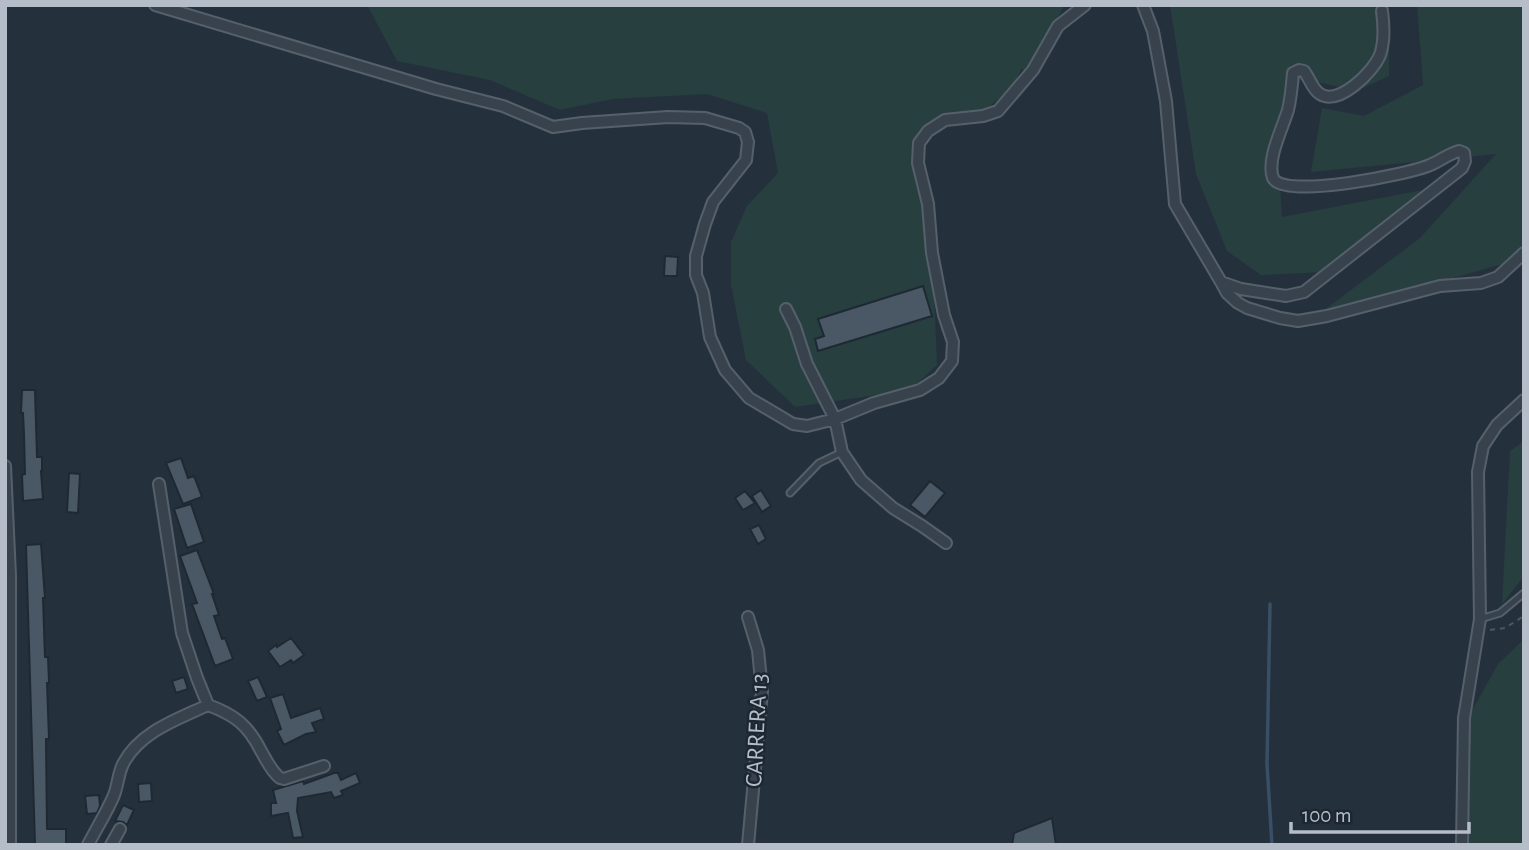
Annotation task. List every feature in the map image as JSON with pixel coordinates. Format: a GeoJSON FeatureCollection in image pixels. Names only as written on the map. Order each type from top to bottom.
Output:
{"type":"FeatureCollection","features":[{"type":"Feature","properties":{"kind":"street"},"geometry":{"type":"LineString","coordinates":[[155,5],[436,89],[503,106],[552,128],[668,117],[705,118],[739,128],[745,132],[748,142],[746,160],[713,202],[696,256],[696,275],[703,293],[710,337],[725,370],[749,398],[793,424],[807,426],[920,390],[939,378],[952,361],[953,342],[944,315],[932,253],[928,204],[918,163],[919,144],[928,131],[945,120],[983,116],[998,111],[1032,70],[1058,26],[1085,5]]}},
{"type":"Feature","properties":{"kind":"street"},"geometry":{"type":"LineString","coordinates":[[1143,5],[1153,31],[1166,101],[1175,204],[1227,293],[1238,303],[1280,318],[1298,321],[1327,316],[1440,286],[1481,283],[1498,277],[1524,253]]}},
{"type":"Feature","properties":{"kind":"street"},"geometry":{"type":"LineString","coordinates":[[1221,282],[1241,289],[1286,296],[1304,292],[1462,168],[1465,155],[1457,151],[1428,166],[1340,184],[1294,187],[1277,183],[1273,178],[1275,145],[1288,108],[1293,73],[1304,71],[1313,88],[1324,96],[1337,96],[1352,88],[1365,77],[1381,54],[1384,33],[1382,11]]}},
{"type":"Feature","properties":{"kind":"street"},"geometry":{"type":"LineString","coordinates":[[786,309],[795,327],[807,365],[835,419],[842,452],[861,480],[892,508],[946,543]]}},
{"type":"Feature","properties":{"kind":"street"},"geometry":{"type":"LineString","coordinates":[[1462,845],[1464,718],[1480,619],[1478,472],[1483,446],[1497,425],[1524,400]]}},
{"type":"Feature","properties":{"kind":"street"},"geometry":{"type":"LineString","coordinates":[[5,466],[10,576],[10,845]]}},
{"type":"Feature","properties":{"kind":"street"},"geometry":{"type":"LineString","coordinates":[[159,484],[182,633],[208,705]]}},
{"type":"Feature","properties":{"kind":"street","name":"CARRERA 13"},"geometry":{"type":"LineString","coordinates":[[748,617],[758,650],[762,691],[748,845]]}},
{"type":"Feature","properties":{"kind":"street"},"geometry":{"type":"LineString","coordinates":[[88,845],[113,797],[123,763],[145,737],[208,705],[226,712],[244,724],[271,769],[280,778],[324,766]]}},
{"type":"Feature","properties":{"kind":"street"},"geometry":{"type":"LineString","coordinates":[[111,845],[120,829]]}},
{"type":"Feature","properties":{"kind":"lane"},"geometry":{"type":"LineString","coordinates":[[790,493],[819,463],[842,452]]}},
{"type":"Feature","properties":{"kind":"lane"},"geometry":{"type":"LineString","coordinates":[[1480,619],[1500,614],[1524,593]]}},
{"type":"Feature","properties":{"kind":"path"},"geometry":{"type":"LineString","coordinates":[[1478,631],[1505,628],[1524,616]]}},
{"type":"Feature","properties":{"kind":"green space"},"geometry":{"type":"Polygon","coordinates":[[[367,5],[1064,5],[1029,81],[1022,68],[1012,88],[980,114],[925,127],[914,168],[928,224],[937,365],[910,390],[795,407],[746,360],[731,285],[731,242],[747,206],[778,173],[767,113],[707,94],[612,99],[560,110],[490,80],[397,61],[367,5]]]}},
{"type":"Feature","properties":{"kind":"green space"},"geometry":{"type":"Polygon","coordinates":[[[1170,5],[1389,5],[1389,76],[1356,91],[1301,78],[1278,152],[1282,217],[1428,189],[1328,272],[1261,275],[1227,251],[1196,174],[1170,5]]]}},
{"type":"Feature","properties":{"kind":"green space"},"geometry":{"type":"Polygon","coordinates":[[[1417,5],[1524,5],[1524,246],[1506,263],[1315,317],[1420,238],[1496,154],[1311,172],[1322,108],[1364,116],[1423,85],[1417,5]]]}},
{"type":"Feature","properties":{"kind":"green space"},"geometry":{"type":"Polygon","coordinates":[[[1524,441],[1524,576],[1502,604],[1510,451],[1524,441]]]}},
{"type":"Feature","properties":{"kind":"green space"},"geometry":{"type":"Polygon","coordinates":[[[1524,639],[1524,845],[1469,845],[1469,716],[1498,664],[1524,639]]]}},
{"type":"Feature","properties":{"kind":"building"},"geometry":{"type":"Polygon","coordinates":[[[665,256],[678,257],[677,276],[664,276],[665,256]]]}},
{"type":"Feature","properties":{"kind":"building"},"geometry":{"type":"Polygon","coordinates":[[[923,286],[932,316],[818,351],[815,339],[824,336],[818,319],[923,286]]]}},
{"type":"Feature","properties":{"kind":"building"},"geometry":{"type":"Polygon","coordinates":[[[22,390],[35,390],[37,457],[42,457],[43,499],[23,501],[22,475],[25,474],[22,390]]]}},
{"type":"Feature","properties":{"kind":"building"},"geometry":{"type":"Polygon","coordinates":[[[181,458],[188,478],[194,476],[202,497],[183,504],[166,463],[181,458]]]}},
{"type":"Feature","properties":{"kind":"building"},"geometry":{"type":"Polygon","coordinates":[[[69,473],[80,474],[78,513],[67,512],[69,473]]]}},
{"type":"Feature","properties":{"kind":"building"},"geometry":{"type":"Polygon","coordinates":[[[930,481],[945,493],[925,517],[910,505],[930,481]]]}},
{"type":"Feature","properties":{"kind":"building"},"geometry":{"type":"Polygon","coordinates":[[[761,490],[771,506],[762,512],[752,496],[761,490]]]}},
{"type":"Feature","properties":{"kind":"building"},"geometry":{"type":"Polygon","coordinates":[[[745,491],[755,503],[743,510],[735,498],[745,491]]]}},
{"type":"Feature","properties":{"kind":"building"},"geometry":{"type":"Polygon","coordinates":[[[191,504],[204,542],[187,548],[174,509],[191,504]]]}},
{"type":"Feature","properties":{"kind":"building"},"geometry":{"type":"Polygon","coordinates":[[[759,525],[766,539],[758,544],[750,529],[759,525]]]}},
{"type":"Feature","properties":{"kind":"building"},"geometry":{"type":"Polygon","coordinates":[[[41,544],[45,657],[48,657],[49,683],[49,739],[46,739],[47,829],[66,829],[66,845],[35,845],[26,545],[41,544]]]}},
{"type":"Feature","properties":{"kind":"building"},"geometry":{"type":"Polygon","coordinates":[[[197,550],[214,594],[219,615],[214,616],[233,659],[215,666],[192,604],[197,603],[180,556],[197,550]]]}},
{"type":"Feature","properties":{"kind":"building"},"geometry":{"type":"Polygon","coordinates":[[[291,638],[304,655],[293,663],[291,660],[280,667],[268,651],[291,638]]]}},
{"type":"Feature","properties":{"kind":"building"},"geometry":{"type":"Polygon","coordinates":[[[184,677],[188,689],[176,693],[172,681],[184,677]]]}},
{"type":"Feature","properties":{"kind":"building"},"geometry":{"type":"Polygon","coordinates":[[[258,677],[267,697],[257,701],[248,681],[258,677]]]}},
{"type":"Feature","properties":{"kind":"building"},"geometry":{"type":"Polygon","coordinates":[[[283,694],[291,718],[320,708],[324,719],[312,723],[316,732],[284,745],[277,731],[281,729],[270,698],[283,694]]]}},
{"type":"Feature","properties":{"kind":"building"},"geometry":{"type":"Polygon","coordinates":[[[338,773],[341,780],[356,773],[360,783],[341,791],[343,795],[334,798],[331,792],[298,798],[297,811],[303,837],[293,838],[288,813],[271,816],[271,803],[276,803],[273,790],[303,781],[304,784],[338,773]]]}},
{"type":"Feature","properties":{"kind":"building"},"geometry":{"type":"Polygon","coordinates":[[[151,783],[152,801],[139,802],[138,784],[151,783]]]}},
{"type":"Feature","properties":{"kind":"building"},"geometry":{"type":"Polygon","coordinates":[[[99,795],[100,806],[97,813],[87,814],[85,796],[99,795]]]}},
{"type":"Feature","properties":{"kind":"building"},"geometry":{"type":"Polygon","coordinates":[[[123,805],[134,810],[127,825],[115,821],[123,805]]]}},
{"type":"Feature","properties":{"kind":"building"},"geometry":{"type":"Polygon","coordinates":[[[1052,818],[1056,845],[1012,845],[1014,833],[1052,818]]]}},
{"type":"Feature","properties":{"kind":"waterway"},"geometry":{"type":"LineString","coordinates":[[1270,604],[1267,764],[1272,845]]}}]}
